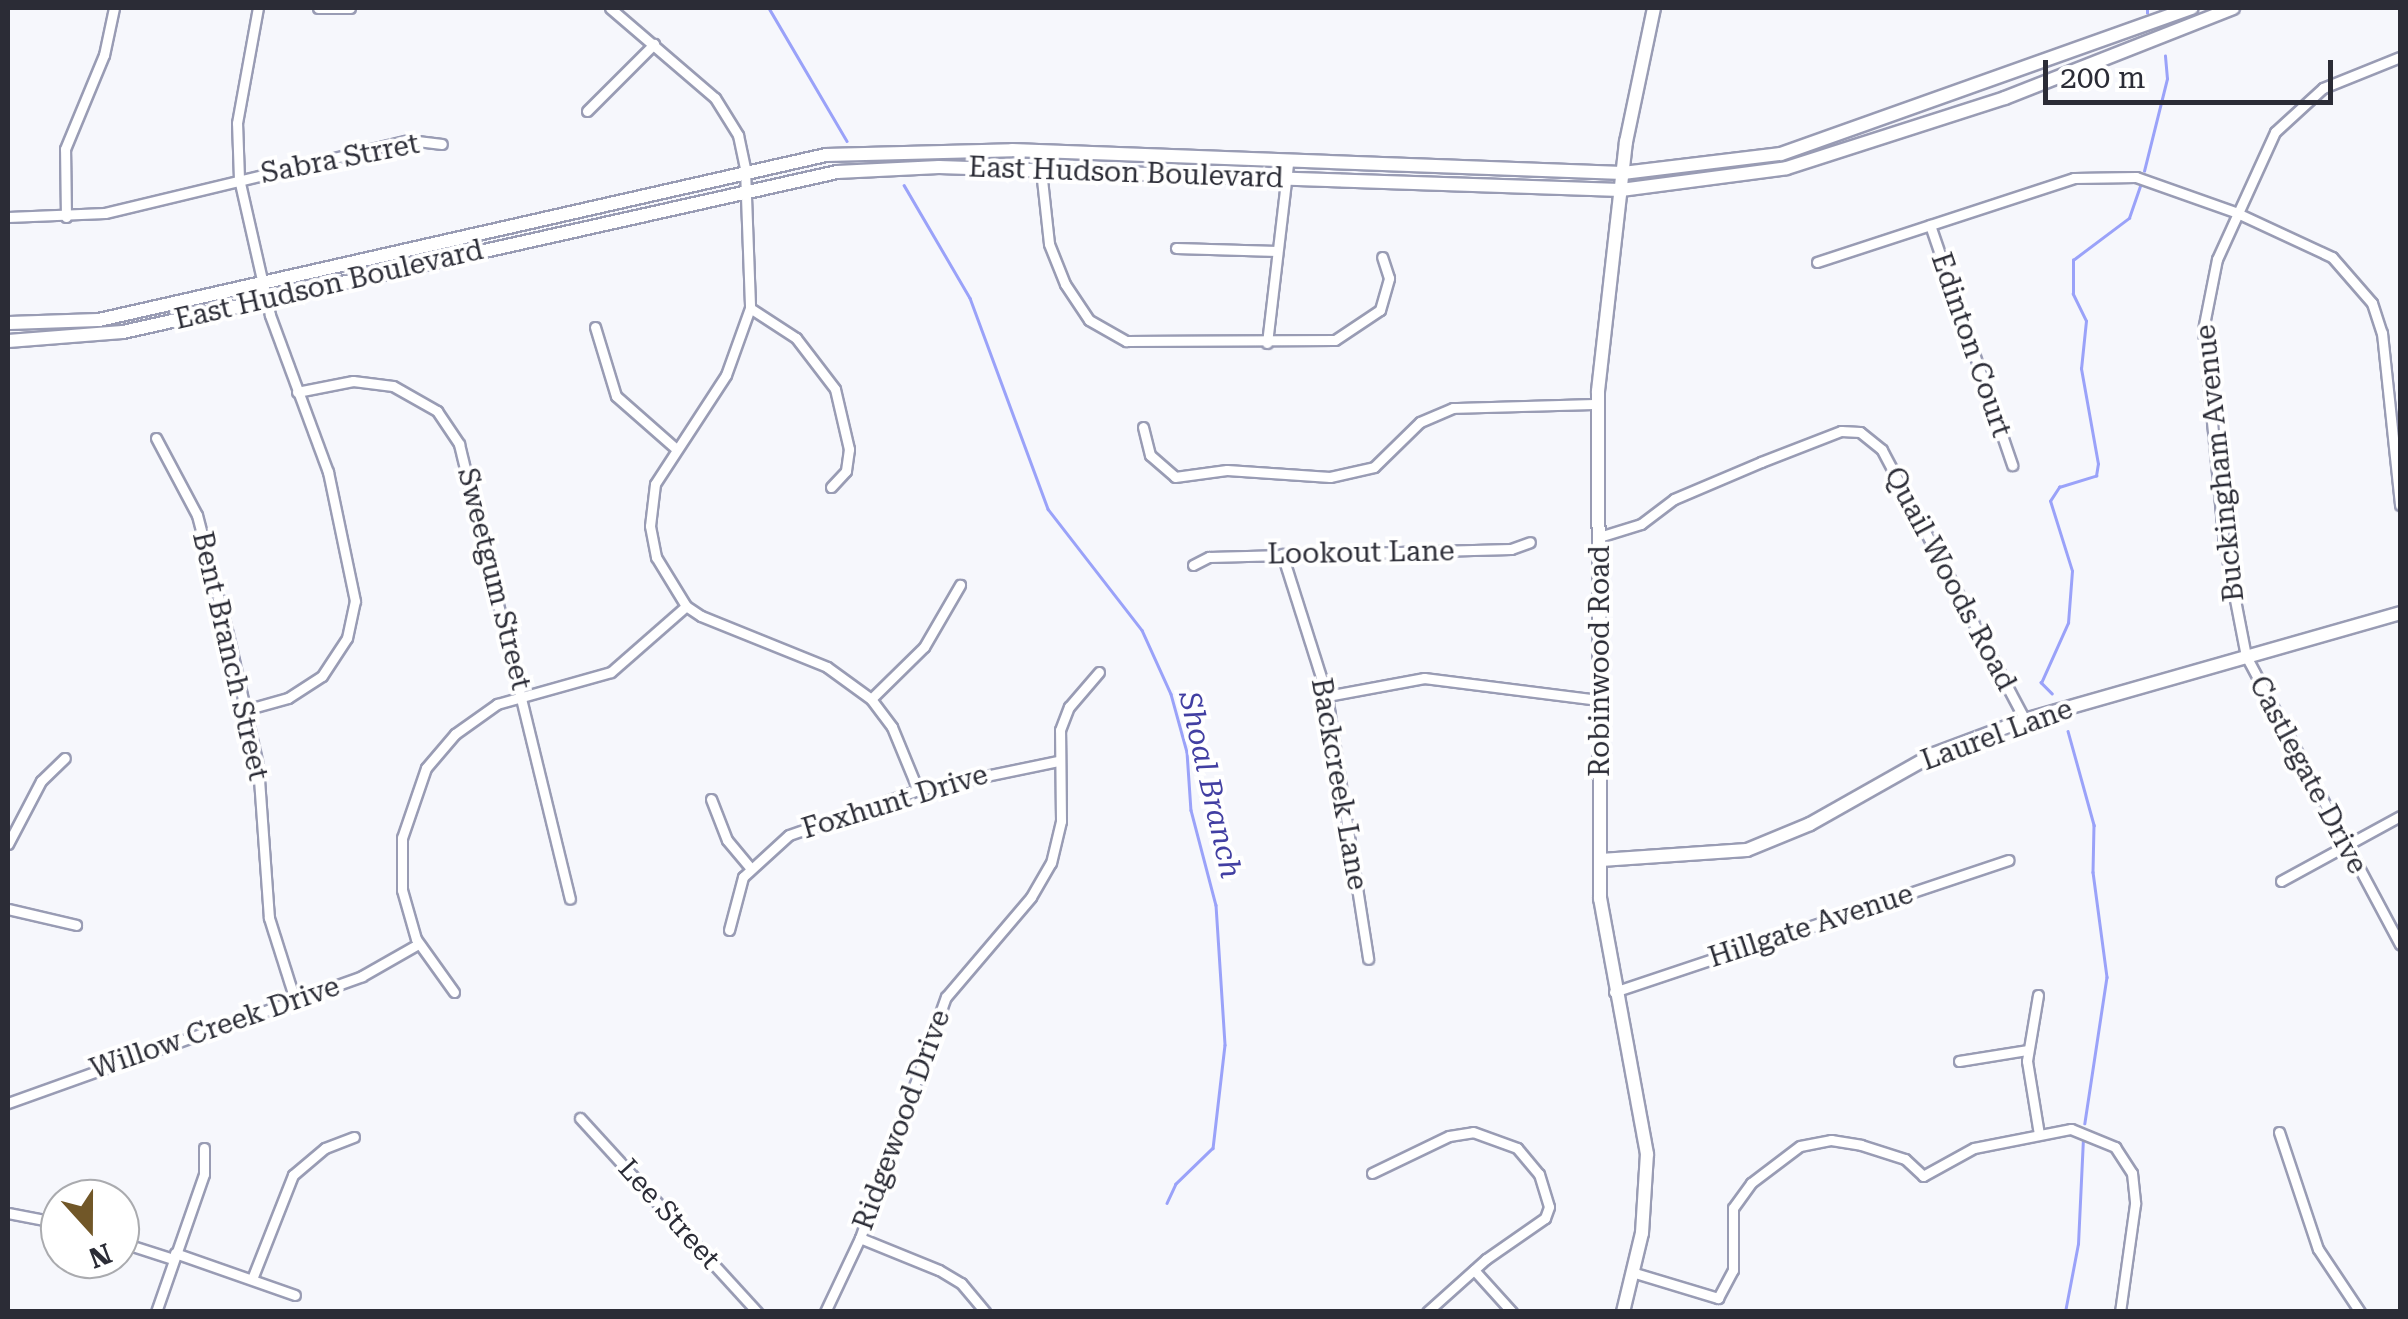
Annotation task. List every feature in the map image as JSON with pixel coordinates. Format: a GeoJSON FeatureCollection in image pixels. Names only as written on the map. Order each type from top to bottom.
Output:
{"type":"FeatureCollection","features":[{"type":"Feature","properties":{"kind":"main road","name":"Robinwood Road"},"geometry":{"type":"LineString","coordinates":[[1623,1312],[1635,1273],[1646,1206],[1645,1124],[1602,932],[1598,404],[1623,173],[1654,8]]}},
{"type":"Feature","properties":{"kind":"main road","name":"East Hudson Boulevard"},"geometry":{"type":"LineString","coordinates":[[8,341],[94,338],[742,188],[906,167],[1623,173],[1799,148],[2192,8]]}},
{"type":"Feature","properties":{"kind":"main road","name":"East Hudson Boulevard"},"geometry":{"type":"LineString","coordinates":[[8,323],[99,320],[744,170],[875,151],[1046,151],[1621,190],[1787,168],[1871,144],[2162,40],[2233,8]]}},
{"type":"Feature","properties":{"kind":"main road"},"geometry":{"type":"LineString","coordinates":[[1041,170],[1046,151]]}},
{"type":"Feature","properties":{"kind":"main road","name":"Laurel Lane"},"geometry":{"type":"LineString","coordinates":[[1602,860],[1747,850],[1810,824],[1934,754],[2025,720],[2400,613]]}},
{"type":"Feature","properties":{"kind":"street"},"geometry":{"type":"LineString","coordinates":[[66,216],[65,148],[104,54],[114,8]]}},
{"type":"Feature","properties":{"kind":"street"},"geometry":{"type":"LineString","coordinates":[[245,710],[288,698],[322,676],[347,638],[354,610],[336,503],[266,299],[238,180],[236,123],[258,8]]}},
{"type":"Feature","properties":{"kind":"street"},"geometry":{"type":"LineString","coordinates":[[318,8],[350,8]]}},
{"type":"Feature","properties":{"kind":"street"},"geometry":{"type":"LineString","coordinates":[[610,8],[729,115],[744,170],[750,308],[726,375],[674,447],[655,484],[650,526],[660,566],[686,606],[828,667],[871,699],[892,727],[918,790]]}},
{"type":"Feature","properties":{"kind":"street"},"geometry":{"type":"LineString","coordinates":[[586,111],[654,44]]}},
{"type":"Feature","properties":{"kind":"street","name":"Buckingham Avenue"},"geometry":{"type":"LineString","coordinates":[[2246,656],[2224,543],[2203,348],[2210,282],[2257,160],[2294,111],[2336,82],[2400,58]]}},
{"type":"Feature","properties":{"kind":"street","name":"Sabra Strret"},"geometry":{"type":"LineString","coordinates":[[8,217],[66,216],[409,140],[442,144]]}},
{"type":"Feature","properties":{"kind":"street"},"geometry":{"type":"LineString","coordinates":[[1041,170],[1056,264],[1076,302],[1106,334],[1148,343],[1326,342],[1359,330],[1387,294],[1382,257]]}},
{"type":"Feature","properties":{"kind":"street"},"geometry":{"type":"LineString","coordinates":[[1266,343],[1287,170]]}},
{"type":"Feature","properties":{"kind":"street"},"geometry":{"type":"LineString","coordinates":[[1818,262],[2050,183],[2101,175],[2153,181],[2235,212],[2332,257],[2372,303],[2382,333],[2400,505]]}},
{"type":"Feature","properties":{"kind":"street","name":"Edinton Court"},"geometry":{"type":"LineString","coordinates":[[1930,226],[2012,465]]}},
{"type":"Feature","properties":{"kind":"street"},"geometry":{"type":"LineString","coordinates":[[1176,248],[1278,252]]}},
{"type":"Feature","properties":{"kind":"street"},"geometry":{"type":"LineString","coordinates":[[750,308],[796,338],[836,389],[849,449],[846,471],[831,487]]}},
{"type":"Feature","properties":{"kind":"street"},"geometry":{"type":"LineString","coordinates":[[595,327],[616,396],[674,447]]}},
{"type":"Feature","properties":{"kind":"street","name":"Sweetgum Street"},"geometry":{"type":"LineString","coordinates":[[297,392],[373,382],[422,397],[446,420],[469,474],[570,898]]}},
{"type":"Feature","properties":{"kind":"street"},"geometry":{"type":"LineString","coordinates":[[1144,427],[1150,455],[1176,477],[1227,470],[1330,477],[1374,467],[1420,422],[1453,408],[1598,404]]}},
{"type":"Feature","properties":{"kind":"street","name":"Quail Woods Road"},"geometry":{"type":"LineString","coordinates":[[1599,537],[1641,524],[1674,499],[1762,462],[1841,431],[1860,432],[1882,450],[2025,720]]}},
{"type":"Feature","properties":{"kind":"street","name":"Bent Branch Street"},"geometry":{"type":"LineString","coordinates":[[156,438],[198,514],[262,792],[268,918],[295,1000]]}},
{"type":"Feature","properties":{"kind":"street","name":"Lookout Lane"},"geometry":{"type":"LineString","coordinates":[[1193,564],[1209,557],[1511,549],[1530,542]]}},
{"type":"Feature","properties":{"kind":"street","name":"Backcreek Lane"},"geometry":{"type":"LineString","coordinates":[[1282,554],[1327,696],[1368,959]]}},
{"type":"Feature","properties":{"kind":"street"},"geometry":{"type":"LineString","coordinates":[[871,699],[924,647],[960,584]]}},
{"type":"Feature","properties":{"kind":"street"},"geometry":{"type":"LineString","coordinates":[[454,992],[418,944],[399,858],[413,798],[426,768],[456,734],[521,694],[611,672],[644,650],[686,606]]}},
{"type":"Feature","properties":{"kind":"street","name":"Castlegate Drive"},"geometry":{"type":"LineString","coordinates":[[2246,656],[2400,945]]}},
{"type":"Feature","properties":{"kind":"street","name":"Ridgewood Drive"},"geometry":{"type":"LineString","coordinates":[[825,1312],[860,1238],[946,997],[1031,897],[1051,863],[1061,822],[1058,761],[1064,718],[1099,672]]}},
{"type":"Feature","properties":{"kind":"street"},"geometry":{"type":"LineString","coordinates":[[1327,696],[1424,678],[1599,700]]}},
{"type":"Feature","properties":{"kind":"street"},"geometry":{"type":"LineString","coordinates":[[8,844],[41,780],[65,758]]}},
{"type":"Feature","properties":{"kind":"street","name":"Foxhunt Drive"},"geometry":{"type":"LineString","coordinates":[[750,867],[799,830],[918,790],[1058,761]]}},
{"type":"Feature","properties":{"kind":"street"},"geometry":{"type":"LineString","coordinates":[[712,799],[726,840],[750,867],[729,930]]}},
{"type":"Feature","properties":{"kind":"street"},"geometry":{"type":"LineString","coordinates":[[2281,882],[2400,816]]}},
{"type":"Feature","properties":{"kind":"street","name":"Hillgate Avenue"},"geometry":{"type":"LineString","coordinates":[[1614,992],[2008,860]]}},
{"type":"Feature","properties":{"kind":"street"},"geometry":{"type":"LineString","coordinates":[[8,910],[76,925]]}},
{"type":"Feature","properties":{"kind":"street","name":"Willow Creek Drive"},"geometry":{"type":"LineString","coordinates":[[8,1103],[362,976],[418,944]]}},
{"type":"Feature","properties":{"kind":"street"},"geometry":{"type":"LineString","coordinates":[[2038,995],[2028,1050],[2039,1134]]}},
{"type":"Feature","properties":{"kind":"street"},"geometry":{"type":"LineString","coordinates":[[1959,1061],[2028,1050]]}},
{"type":"Feature","properties":{"kind":"street","name":"Lee Street"},"geometry":{"type":"LineString","coordinates":[[580,1118],[757,1312]]}},
{"type":"Feature","properties":{"kind":"street"},"geometry":{"type":"LineString","coordinates":[[1372,1173],[1464,1132],[1506,1142],[1527,1156],[1547,1196],[1545,1218],[1474,1270],[1427,1312]]}},
{"type":"Feature","properties":{"kind":"street"},"geometry":{"type":"LineString","coordinates":[[1635,1273],[1718,1298],[1732,1270],[1733,1208],[1751,1184],[1800,1146],[1831,1140],[1861,1145],[1906,1159],[1923,1176],[1974,1148],[2039,1134],[2088,1132],[2115,1147],[2132,1173],[2135,1204],[2120,1312]]}},
{"type":"Feature","properties":{"kind":"street"},"geometry":{"type":"LineString","coordinates":[[2279,1132],[2318,1249],[2360,1312]]}},
{"type":"Feature","properties":{"kind":"street"},"geometry":{"type":"LineString","coordinates":[[252,1279],[292,1176],[325,1148],[354,1137]]}},
{"type":"Feature","properties":{"kind":"street"},"geometry":{"type":"LineString","coordinates":[[156,1312],[204,1174],[204,1148]]}},
{"type":"Feature","properties":{"kind":"street"},"geometry":{"type":"LineString","coordinates":[[8,1213],[40,1219]]}},
{"type":"Feature","properties":{"kind":"street"},"geometry":{"type":"LineString","coordinates":[[860,1238],[939,1270],[985,1312]]}},
{"type":"Feature","properties":{"kind":"street"},"geometry":{"type":"LineString","coordinates":[[140,1247],[294,1295]]}},
{"type":"Feature","properties":{"kind":"street"},"geometry":{"type":"LineString","coordinates":[[1474,1270],[1512,1312]]}},
{"type":"Feature","properties":{"kind":"waterway","name":"Shoal Branch"},"geometry":{"type":"LineString","coordinates":[[769,8],[847,141]]}},
{"type":"Feature","properties":{"kind":"waterway"},"geometry":{"type":"LineString","coordinates":[[2147,8],[2147,13]]}},
{"type":"Feature","properties":{"kind":"waterway"},"geometry":{"type":"LineString","coordinates":[[2144,171],[2167,79],[2165,56]]}},
{"type":"Feature","properties":{"kind":"waterway","name":"Shoal Branch"},"geometry":{"type":"LineString","coordinates":[[904,185],[970,298],[1048,509],[1142,630],[1171,694],[1187,752],[1191,810],[1216,905],[1225,1045],[1213,1148],[1176,1184],[1167,1203]]}},
{"type":"Feature","properties":{"kind":"waterway"},"geometry":{"type":"LineString","coordinates":[[2052,694],[2041,683],[2068,623],[2072,571],[2050,501],[2059,487],[2096,476],[2098,464],[2081,369],[2086,321],[2073,294],[2073,260],[2129,218],[2140,186]]}},
{"type":"Feature","properties":{"kind":"waterway"},"geometry":{"type":"LineString","coordinates":[[2068,731],[2094,825],[2093,872],[2107,977],[2085,1123]]}},
{"type":"Feature","properties":{"kind":"waterway"},"geometry":{"type":"LineString","coordinates":[[2065,1312],[2078,1244],[2083,1139]]}}]}
